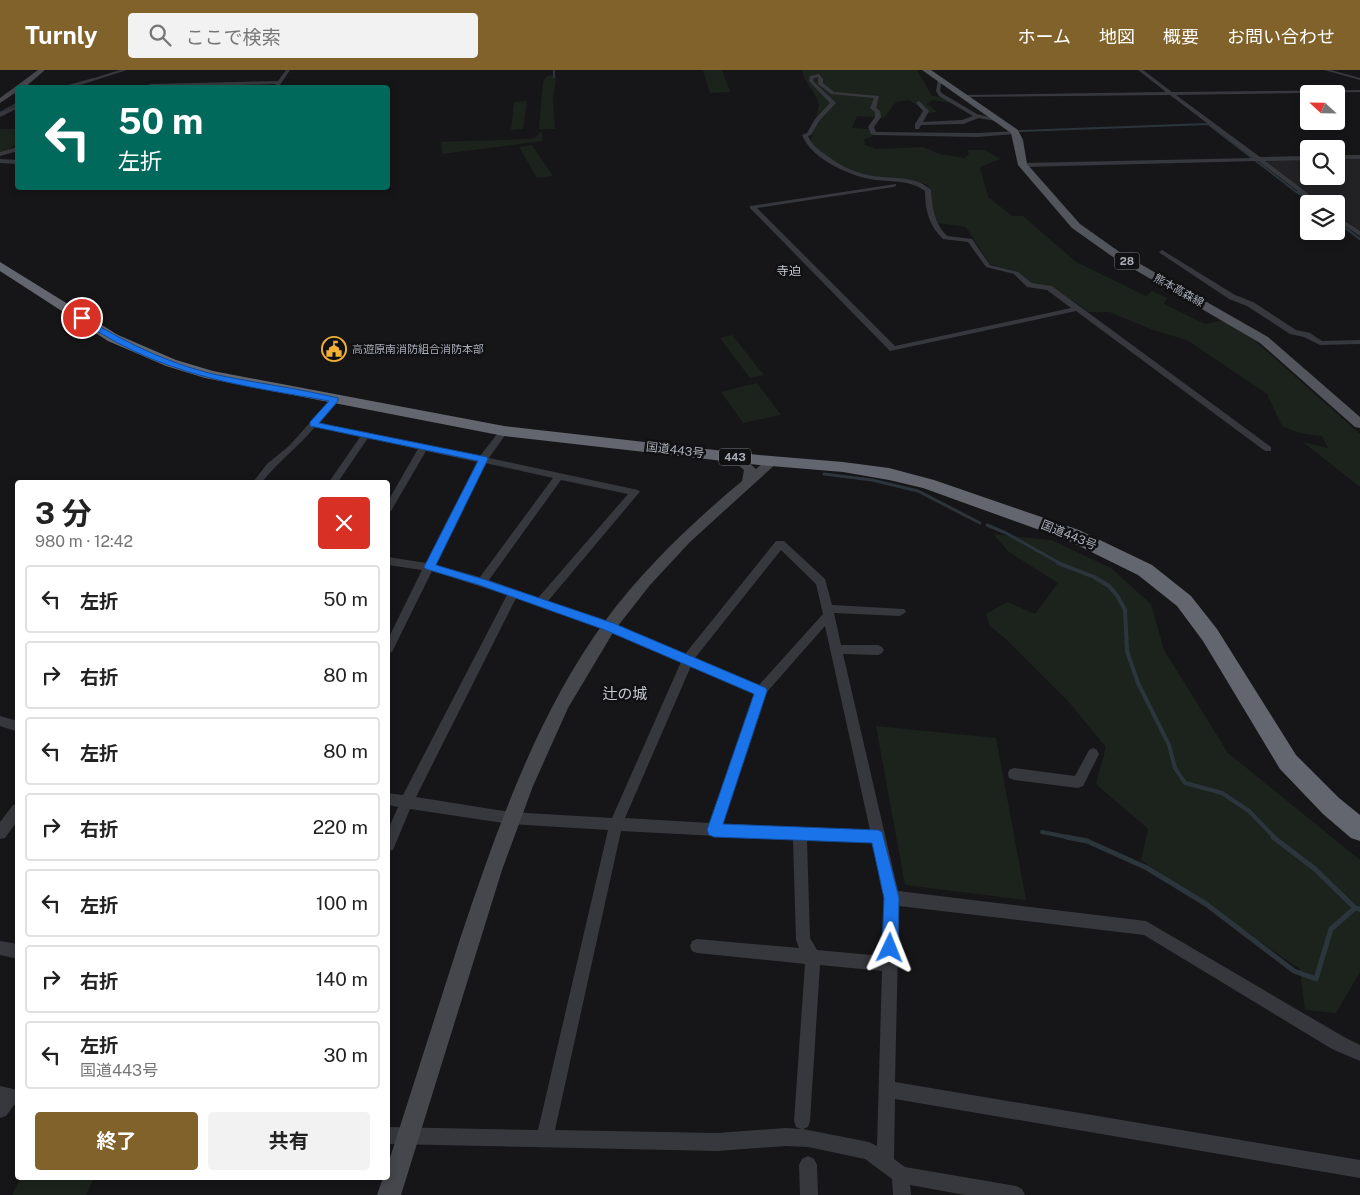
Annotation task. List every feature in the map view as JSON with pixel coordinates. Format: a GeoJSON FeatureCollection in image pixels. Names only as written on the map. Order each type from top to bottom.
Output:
{"type":"FeatureCollection","features":[{"type":"Feature","properties":{"kind":"highway","name":"国道443号"},"geometry":{"type":"LineString","coordinates":[[0,266],[113,338],[170,363],[210,376],[504,431],[773,461],[843,466],[890,474],[928,484],[1073,535],[1145,570],[1184,601],[1210,634],[1288,762],[1331,806],[1360,830]]}},
{"type":"Feature","properties":{"kind":"main road"},"geometry":{"type":"LineString","coordinates":[[926,70],[1015,132],[1021,142],[1020,152],[1023,165]]}},
{"type":"Feature","properties":{"kind":"main road","name":"熊本高森線"},"geometry":{"type":"LineString","coordinates":[[1023,165],[1076,226],[1117,255],[1264,340],[1360,424]]}},
{"type":"Feature","properties":{"kind":"street"},"geometry":{"type":"LineString","coordinates":[[22,85],[42,70]]}},
{"type":"Feature","properties":{"kind":"street"},"geometry":{"type":"LineString","coordinates":[[74,85],[125,70]]}},
{"type":"Feature","properties":{"kind":"street"},"geometry":{"type":"LineString","coordinates":[[278,85],[288,70]]}},
{"type":"Feature","properties":{"kind":"street"},"geometry":{"type":"LineString","coordinates":[[1140,70],[1307,195]]}},
{"type":"Feature","properties":{"kind":"street"},"geometry":{"type":"LineString","coordinates":[[1326,70],[1360,79]]}},
{"type":"Feature","properties":{"kind":"street"},"geometry":{"type":"LineString","coordinates":[[1015,132],[976,135],[918,134],[884,136],[873,133],[871,126],[878,117],[877,111],[873,108],[877,97],[833,93],[820,83],[819,75],[812,77],[811,80],[832,103],[817,120],[809,134],[806,135],[808,144],[826,158],[847,170],[866,177],[914,182],[922,185],[928,190],[928,202],[932,221],[946,238],[970,240],[988,266],[1016,273],[1030,285],[1049,288],[1268,449]]}},
{"type":"Feature","properties":{"kind":"street"},"geometry":{"type":"LineString","coordinates":[[940,80],[938,90],[941,95],[978,116],[999,121]]}},
{"type":"Feature","properties":{"kind":"street"},"geometry":{"type":"LineString","coordinates":[[151,85],[280,82]]}},
{"type":"Feature","properties":{"kind":"street"},"geometry":{"type":"LineString","coordinates":[[0,101],[15,90]]}},
{"type":"Feature","properties":{"kind":"street"},"geometry":{"type":"LineString","coordinates":[[965,96],[1360,91]]}},
{"type":"Feature","properties":{"kind":"street"},"geometry":{"type":"LineString","coordinates":[[918,134],[918,124],[926,111],[919,103]]}},
{"type":"Feature","properties":{"kind":"street"},"geometry":{"type":"LineString","coordinates":[[0,115],[15,108]]}},
{"type":"Feature","properties":{"kind":"street"},"geometry":{"type":"LineString","coordinates":[[918,124],[960,122],[978,116]]}},
{"type":"Feature","properties":{"kind":"street"},"geometry":{"type":"LineString","coordinates":[[960,122],[970,128],[976,135]]}},
{"type":"Feature","properties":{"kind":"street"},"geometry":{"type":"LineString","coordinates":[[0,154],[15,150]]}},
{"type":"Feature","properties":{"kind":"street"},"geometry":{"type":"LineString","coordinates":[[1345,157],[1360,157]]}},
{"type":"Feature","properties":{"kind":"street"},"geometry":{"type":"LineString","coordinates":[[1023,165],[1300,158]]}},
{"type":"Feature","properties":{"kind":"street"},"geometry":{"type":"LineString","coordinates":[[0,161],[15,162]]}},
{"type":"Feature","properties":{"kind":"street"},"geometry":{"type":"LineString","coordinates":[[0,168],[8,163]]}},
{"type":"Feature","properties":{"kind":"street"},"geometry":{"type":"LineString","coordinates":[[914,182],[752,207],[893,349],[1077,309]]}},
{"type":"Feature","properties":{"kind":"street"},"geometry":{"type":"LineString","coordinates":[[1345,223],[1360,234]]}},
{"type":"Feature","properties":{"kind":"street"},"geometry":{"type":"LineString","coordinates":[[1162,252],[1227,294],[1250,304],[1293,332],[1307,334],[1320,343],[1360,342]]}},
{"type":"Feature","properties":{"kind":"street"},"geometry":{"type":"LineString","coordinates":[[259,480],[270,466],[292,448],[334,400]]}},
{"type":"Feature","properties":{"kind":"street"},"geometry":{"type":"LineString","coordinates":[[313,424],[635,492],[540,604]]}},
{"type":"Feature","properties":{"kind":"street"},"geometry":{"type":"LineString","coordinates":[[390,645],[483,459],[504,431]]}},
{"type":"Feature","properties":{"kind":"street"},"geometry":{"type":"LineString","coordinates":[[334,480],[366,434]]}},
{"type":"Feature","properties":{"kind":"street"},"geometry":{"type":"LineString","coordinates":[[390,506],[424,447]]}},
{"type":"Feature","properties":{"kind":"street"},"geometry":{"type":"LineString","coordinates":[[735,457],[750,469],[748,482]]}},
{"type":"Feature","properties":{"kind":"street"},"geometry":{"type":"LineString","coordinates":[[389,1195],[510,818],[547,734],[609,626],[655,568],[696,527],[773,461]]}},
{"type":"Feature","properties":{"kind":"street"},"geometry":{"type":"LineString","coordinates":[[482,582],[559,476]]}},
{"type":"Feature","properties":{"kind":"street"},"geometry":{"type":"LineString","coordinates":[[545,1139],[616,824],[688,659],[780,544],[821,582],[892,898],[885,1164]]}},
{"type":"Feature","properties":{"kind":"street"},"geometry":{"type":"LineString","coordinates":[[390,560],[430,567],[482,582],[540,604],[609,626],[761,691]]}},
{"type":"Feature","properties":{"kind":"street"},"geometry":{"type":"LineString","coordinates":[[390,840],[406,803],[513,594]]}},
{"type":"Feature","properties":{"kind":"street"},"geometry":{"type":"LineString","coordinates":[[827,612],[900,612]]}},
{"type":"Feature","properties":{"kind":"street"},"geometry":{"type":"LineString","coordinates":[[714,830],[761,691],[827,612]]}},
{"type":"Feature","properties":{"kind":"street"},"geometry":{"type":"LineString","coordinates":[[836,649],[878,650]]}},
{"type":"Feature","properties":{"kind":"street"},"geometry":{"type":"LineString","coordinates":[[0,721],[15,726]]}},
{"type":"Feature","properties":{"kind":"street"},"geometry":{"type":"LineString","coordinates":[[1014,774],[1078,782],[1093,754]]}},
{"type":"Feature","properties":{"kind":"street"},"geometry":{"type":"LineString","coordinates":[[390,800],[510,818],[878,837]]}},
{"type":"Feature","properties":{"kind":"street"},"geometry":{"type":"LineString","coordinates":[[0,833],[15,814]]}},
{"type":"Feature","properties":{"kind":"street"},"geometry":{"type":"LineString","coordinates":[[800,834],[804,940],[813,957],[802,1121]]}},
{"type":"Feature","properties":{"kind":"street"},"geometry":{"type":"LineString","coordinates":[[892,898],[1146,928],[1338,1043],[1360,1054]]}},
{"type":"Feature","properties":{"kind":"street"},"geometry":{"type":"LineString","coordinates":[[697,946],[890,964]]}},
{"type":"Feature","properties":{"kind":"street"},"geometry":{"type":"LineString","coordinates":[[0,948],[15,952]]}},
{"type":"Feature","properties":{"kind":"street"},"geometry":{"type":"LineString","coordinates":[[887,1089],[1360,1169]]}},
{"type":"Feature","properties":{"kind":"street"},"geometry":{"type":"LineString","coordinates":[[390,1136],[717,1142],[786,1137],[808,1138],[869,1151],[901,1175],[1016,1195]]}},
{"type":"Feature","properties":{"kind":"street"},"geometry":{"type":"LineString","coordinates":[[808,1165],[809,1195]]}},
{"type":"Feature","properties":{"kind":"street"},"geometry":{"type":"LineString","coordinates":[[901,1175],[902,1195]]}},
{"type":"Feature","properties":{"kind":"shaded area"},"geometry":{"type":"Polygon","coordinates":[[[703,70],[722,70],[730,92],[710,93],[703,70]]]}},
{"type":"Feature","properties":{"kind":"shaded area"},"geometry":{"type":"Polygon","coordinates":[[[802,70],[917,70],[932,96],[941,97],[951,103],[933,100],[927,104],[937,112],[929,113],[909,100],[896,102],[884,118],[857,116],[852,128],[868,129],[873,136],[864,139],[865,145],[876,149],[923,147],[940,154],[965,158],[969,154],[967,150],[985,150],[1000,159],[980,167],[988,197],[1012,216],[1023,216],[1076,262],[1146,296],[1152,291],[1167,298],[1164,304],[1205,324],[1223,320],[1255,341],[1360,434],[1360,487],[1303,442],[1328,448],[1322,436],[1299,433],[1282,426],[1267,394],[1187,340],[1156,331],[1109,312],[1089,312],[1052,286],[1033,283],[1017,272],[990,264],[966,227],[937,223],[930,202],[928,185],[913,181],[859,174],[837,163],[816,149],[810,144],[819,104],[802,70]]]}},
{"type":"Feature","properties":{"kind":"shaded area"},"geometry":{"type":"Polygon","coordinates":[[[550,75],[556,76],[553,100],[555,129],[539,129],[543,82],[550,75]]]}},
{"type":"Feature","properties":{"kind":"shaded area"},"geometry":{"type":"Polygon","coordinates":[[[527,101],[523,129],[511,130],[514,102],[527,101]]]}},
{"type":"Feature","properties":{"kind":"shaded area"},"geometry":{"type":"Polygon","coordinates":[[[0,129],[15,129],[15,144],[10,149],[0,153],[0,129]]]}},
{"type":"Feature","properties":{"kind":"shaded area"},"geometry":{"type":"Polygon","coordinates":[[[542,132],[542,141],[442,154],[441,142],[529,139],[536,137],[542,132]]]}},
{"type":"Feature","properties":{"kind":"shaded area"},"geometry":{"type":"Polygon","coordinates":[[[532,145],[553,176],[537,178],[519,147],[532,145]]]}},
{"type":"Feature","properties":{"kind":"shaded area"},"geometry":{"type":"Polygon","coordinates":[[[1345,158],[1360,158],[1360,231],[1345,220],[1345,195],[1310,195],[1263,160],[1300,159],[1300,185],[1345,185],[1345,158]]]}},
{"type":"Feature","properties":{"kind":"shaded area"},"geometry":{"type":"Polygon","coordinates":[[[732,335],[764,375],[750,378],[720,338],[732,335]]]}},
{"type":"Feature","properties":{"kind":"shaded area"},"geometry":{"type":"Polygon","coordinates":[[[757,383],[781,415],[743,423],[721,392],[757,383]]]}},
{"type":"Feature","properties":{"kind":"shaded area"},"geometry":{"type":"Polygon","coordinates":[[[993,534],[1051,540],[1111,568],[1151,604],[1164,650],[1228,753],[1360,860],[1360,972],[1336,1013],[1305,1010],[1300,969],[1141,860],[1148,829],[1096,784],[1106,747],[1068,701],[1008,641],[990,626],[986,614],[1007,602],[1035,614],[1058,583],[1009,552],[993,534]]]}},
{"type":"Feature","properties":{"kind":"shaded area"},"geometry":{"type":"Polygon","coordinates":[[[876,726],[996,738],[1026,900],[905,885],[876,726]]]}},
{"type":"Feature","properties":{"kind":"shaded area"},"geometry":{"type":"Polygon","coordinates":[[[20,1180],[93,1180],[86,1195],[12,1195],[20,1180]]]}},
{"type":"Feature","properties":{"kind":"waterway"},"geometry":{"type":"LineString","coordinates":[[554,70],[554,77]]}},
{"type":"Feature","properties":{"kind":"waterway"},"geometry":{"type":"LineString","coordinates":[[72,85],[93,79]]}},
{"type":"Feature","properties":{"kind":"waterway"},"geometry":{"type":"LineString","coordinates":[[0,113],[15,105]]}},
{"type":"Feature","properties":{"kind":"waterway"},"geometry":{"type":"LineString","coordinates":[[1020,131],[1208,124],[1299,194]]}},
{"type":"Feature","properties":{"kind":"waterway"},"geometry":{"type":"LineString","coordinates":[[1298,192],[1302,195]]}},
{"type":"Feature","properties":{"kind":"waterway"},"geometry":{"type":"LineString","coordinates":[[1345,228],[1360,239]]}},
{"type":"Feature","properties":{"kind":"waterway"},"geometry":{"type":"LineString","coordinates":[[824,474],[872,480],[918,491],[980,523]]}},
{"type":"Feature","properties":{"kind":"waterway"},"geometry":{"type":"LineString","coordinates":[[987,525],[1006,533],[1061,564]]}},
{"type":"Feature","properties":{"kind":"waterway"},"geometry":{"type":"LineString","coordinates":[[1058,563],[1094,577],[1109,586],[1118,597],[1125,610],[1127,651],[1138,683],[1169,745],[1175,768],[1185,783],[1222,793],[1249,811],[1275,838]]}},
{"type":"Feature","properties":{"kind":"waterway"},"geometry":{"type":"LineString","coordinates":[[1042,832],[1072,838]]}},
{"type":"Feature","properties":{"kind":"waterway"},"geometry":{"type":"LineString","coordinates":[[1066,837],[1087,841],[1147,868],[1206,904],[1294,971],[1316,979],[1331,929],[1355,908]]}},
{"type":"Feature","properties":{"kind":"waterway"},"geometry":{"type":"LineString","coordinates":[[1273,837],[1315,869],[1355,908]]}},
{"type":"Feature","properties":{"kind":"waterway"},"geometry":{"type":"LineString","coordinates":[[1355,908],[1360,909]]}},
{"type":"Feature","properties":{"kind":"place","name":"高遊原南消防組合消防本部"},"geometry":{"type":"Point","coordinates":[334,349]}},
{"type":"Feature","properties":{"kind":"district","name":"寺迫"},"geometry":{"type":"Point","coordinates":[789,271]}},
{"type":"Feature","properties":{"kind":"district","name":"辻の城"},"geometry":{"type":"Point","coordinates":[625,694]}},
{"type":"Feature","properties":{"kind":"route"},"geometry":{"type":"LineString","coordinates":[[82,318],[113,338],[170,363],[210,376],[334,400],[313,424],[483,459],[430,567],[482,582],[540,604],[609,626],[761,691],[714,830],[878,837],[892,898],[890,948]]}}]}
